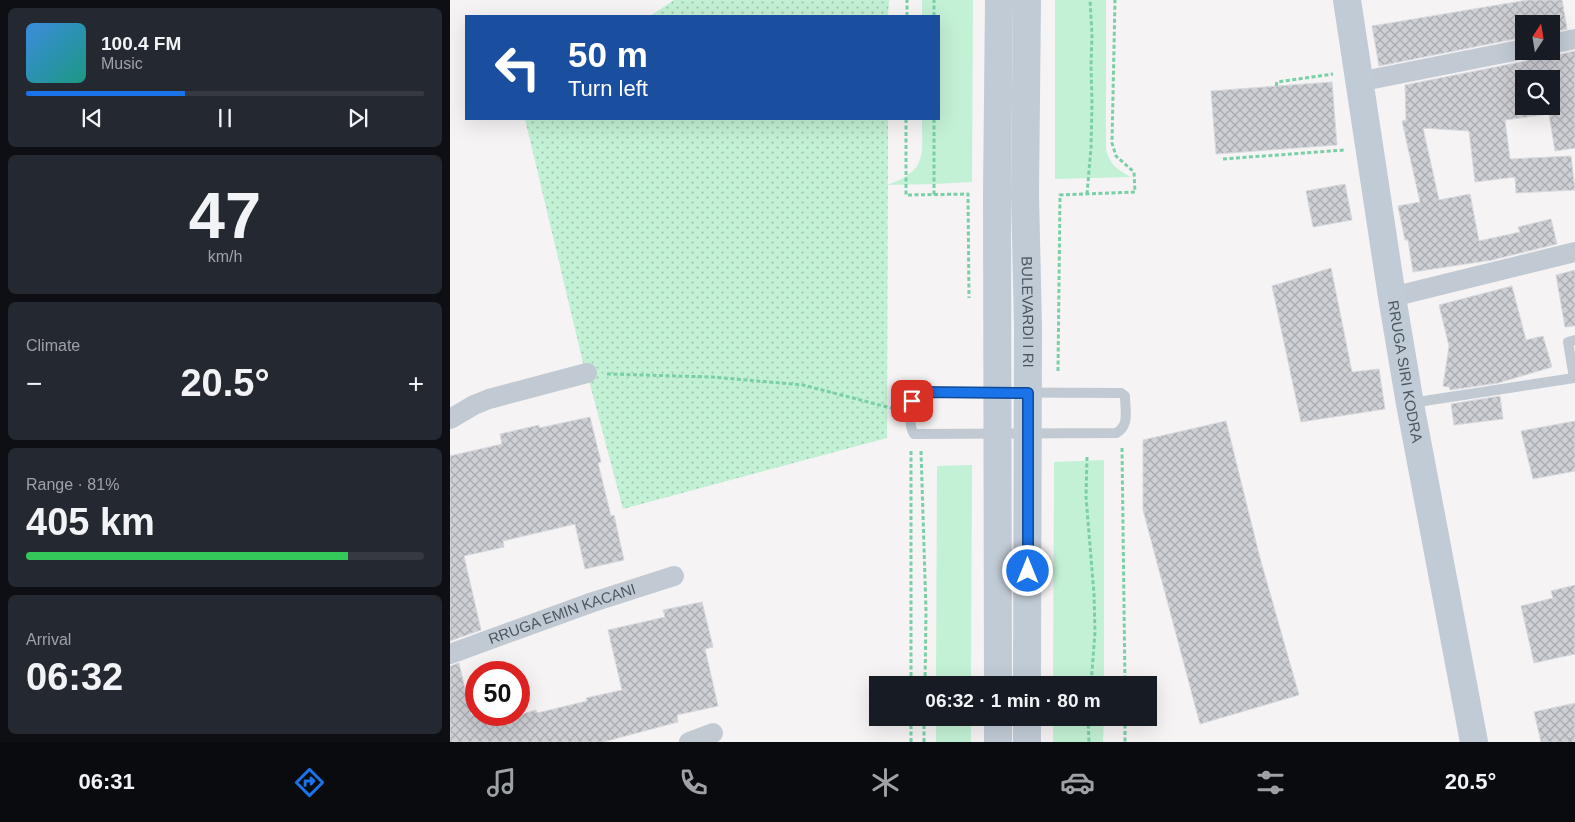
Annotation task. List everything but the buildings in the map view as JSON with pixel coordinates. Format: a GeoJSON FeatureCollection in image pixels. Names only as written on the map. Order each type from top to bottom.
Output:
{"type":"FeatureCollection","features":[{"type":"Feature","properties":{"kind":"main road","name":"BULEVARDI I RI"},"geometry":{"type":"LineString","coordinates":[[998,676],[997,195],[999,0]]}},
{"type":"Feature","properties":{"kind":"main road","name":"BULEVARDI I RI"},"geometry":{"type":"LineString","coordinates":[[1027,0],[1025,194],[1028,393],[1027,676]]}},
{"type":"Feature","properties":{"kind":"main road","name":"RRUGA SIRI KODRA"},"geometry":{"type":"LineString","coordinates":[[1346,0],[1410,404],[1474,742]]}},
{"type":"Feature","properties":{"kind":"main road"},"geometry":{"type":"LineString","coordinates":[[998,726],[998,742]]}},
{"type":"Feature","properties":{"kind":"main road"},"geometry":{"type":"LineString","coordinates":[[1027,726],[1027,742]]}},
{"type":"Feature","properties":{"kind":"street"},"geometry":{"type":"LineString","coordinates":[[1560,42],[1575,39]]}},
{"type":"Feature","properties":{"kind":"street"},"geometry":{"type":"LineString","coordinates":[[1358,77],[1515,51]]}},
{"type":"Feature","properties":{"kind":"street"},"geometry":{"type":"LineString","coordinates":[[1392,297],[1575,252]]}},
{"type":"Feature","properties":{"kind":"street"},"geometry":{"type":"LineString","coordinates":[[450,419],[474,405],[489,399],[587,373]]}},
{"type":"Feature","properties":{"kind":"street","name":"RRUGA EMIN KACANI"},"geometry":{"type":"LineString","coordinates":[[450,654],[674,576]]}},
{"type":"Feature","properties":{"kind":"street"},"geometry":{"type":"LineString","coordinates":[[689,742],[714,733]]}},
{"type":"Feature","properties":{"kind":"lane"},"geometry":{"type":"LineString","coordinates":[[1410,404],[1574,378],[1568,342],[1575,340]]}},
{"type":"Feature","properties":{"kind":"lane"},"geometry":{"type":"LineString","coordinates":[[921,392],[1028,393],[1121,393],[1125,396],[1126,425],[1116,433],[914,434],[910,429],[912,401],[914,396],[921,392]]}},
{"type":"Feature","properties":{"kind":"path"},"geometry":{"type":"LineString","coordinates":[[907,0],[907,15]]}},
{"type":"Feature","properties":{"kind":"path"},"geometry":{"type":"LineString","coordinates":[[934,0],[934,15]]}},
{"type":"Feature","properties":{"kind":"path"},"geometry":{"type":"LineString","coordinates":[[1087,194],[1091,148],[1092,34],[1090,0]]}},
{"type":"Feature","properties":{"kind":"path"},"geometry":{"type":"LineString","coordinates":[[1058,371],[1060,195],[1135,192],[1134,172],[1116,156],[1112,142],[1115,0]]}},
{"type":"Feature","properties":{"kind":"path"},"geometry":{"type":"LineString","coordinates":[[1276,86],[1276,82],[1358,77]]}},
{"type":"Feature","properties":{"kind":"path"},"geometry":{"type":"LineString","coordinates":[[906,120],[906,195],[968,194],[969,303]]}},
{"type":"Feature","properties":{"kind":"path"},"geometry":{"type":"LineString","coordinates":[[934,120],[934,194]]}},
{"type":"Feature","properties":{"kind":"path"},"geometry":{"type":"LineString","coordinates":[[1223,159],[1369,148]]}},
{"type":"Feature","properties":{"kind":"path"},"geometry":{"type":"LineString","coordinates":[[587,373],[712,377],[803,385],[911,413]]}},
{"type":"Feature","properties":{"kind":"path"},"geometry":{"type":"LineString","coordinates":[[910,429],[911,676]]}},
{"type":"Feature","properties":{"kind":"path"},"geometry":{"type":"LineString","coordinates":[[1122,430],[1125,676]]}},
{"type":"Feature","properties":{"kind":"path"},"geometry":{"type":"LineString","coordinates":[[921,434],[926,611],[925,676]]}},
{"type":"Feature","properties":{"kind":"path"},"geometry":{"type":"LineString","coordinates":[[1086,457],[1086,497],[1094,594],[1095,632],[1091,676]]}},
{"type":"Feature","properties":{"kind":"path"},"geometry":{"type":"LineString","coordinates":[[911,726],[911,742]]}},
{"type":"Feature","properties":{"kind":"path"},"geometry":{"type":"LineString","coordinates":[[924,726],[924,742]]}},
{"type":"Feature","properties":{"kind":"path"},"geometry":{"type":"LineString","coordinates":[[1088,726],[1089,742]]}},
{"type":"Feature","properties":{"kind":"path"},"geometry":{"type":"LineString","coordinates":[[1125,726],[1125,742]]}},
{"type":"Feature","properties":{"kind":"green space"},"geometry":{"type":"Polygon","coordinates":[[[674,0],[889,0],[888,15],[652,15],[674,0]]]}},
{"type":"Feature","properties":{"kind":"green space"},"geometry":{"type":"Polygon","coordinates":[[[922,0],[973,0],[972,182],[887,185],[910,174],[920,160],[922,152],[922,120],[940,120],[940,15],[922,15],[922,0]]]}},
{"type":"Feature","properties":{"kind":"green space"},"geometry":{"type":"Polygon","coordinates":[[[1055,0],[1106,0],[1106,150],[1115,166],[1131,177],[1055,179],[1055,0]]]}},
{"type":"Feature","properties":{"kind":"green space"},"geometry":{"type":"Polygon","coordinates":[[[525,120],[888,120],[887,438],[623,509],[584,367],[525,120]]]}},
{"type":"Feature","properties":{"kind":"green space"},"geometry":{"type":"Polygon","coordinates":[[[1104,460],[1104,676],[1053,676],[1054,462],[1104,460]]]}},
{"type":"Feature","properties":{"kind":"green space"},"geometry":{"type":"Polygon","coordinates":[[[972,465],[971,676],[936,676],[937,466],[972,465]]]}},
{"type":"Feature","properties":{"kind":"green space"},"geometry":{"type":"Polygon","coordinates":[[[936,726],[971,726],[971,742],[936,742],[936,726]]]}},
{"type":"Feature","properties":{"kind":"green space"},"geometry":{"type":"Polygon","coordinates":[[[1053,726],[1104,726],[1103,742],[1053,742],[1053,726]]]}},
{"type":"Feature","properties":{"kind":"route"},"geometry":{"type":"LineString","coordinates":[[912,401],[914,396],[921,392],[1028,393],[1028,571]]}}]}
